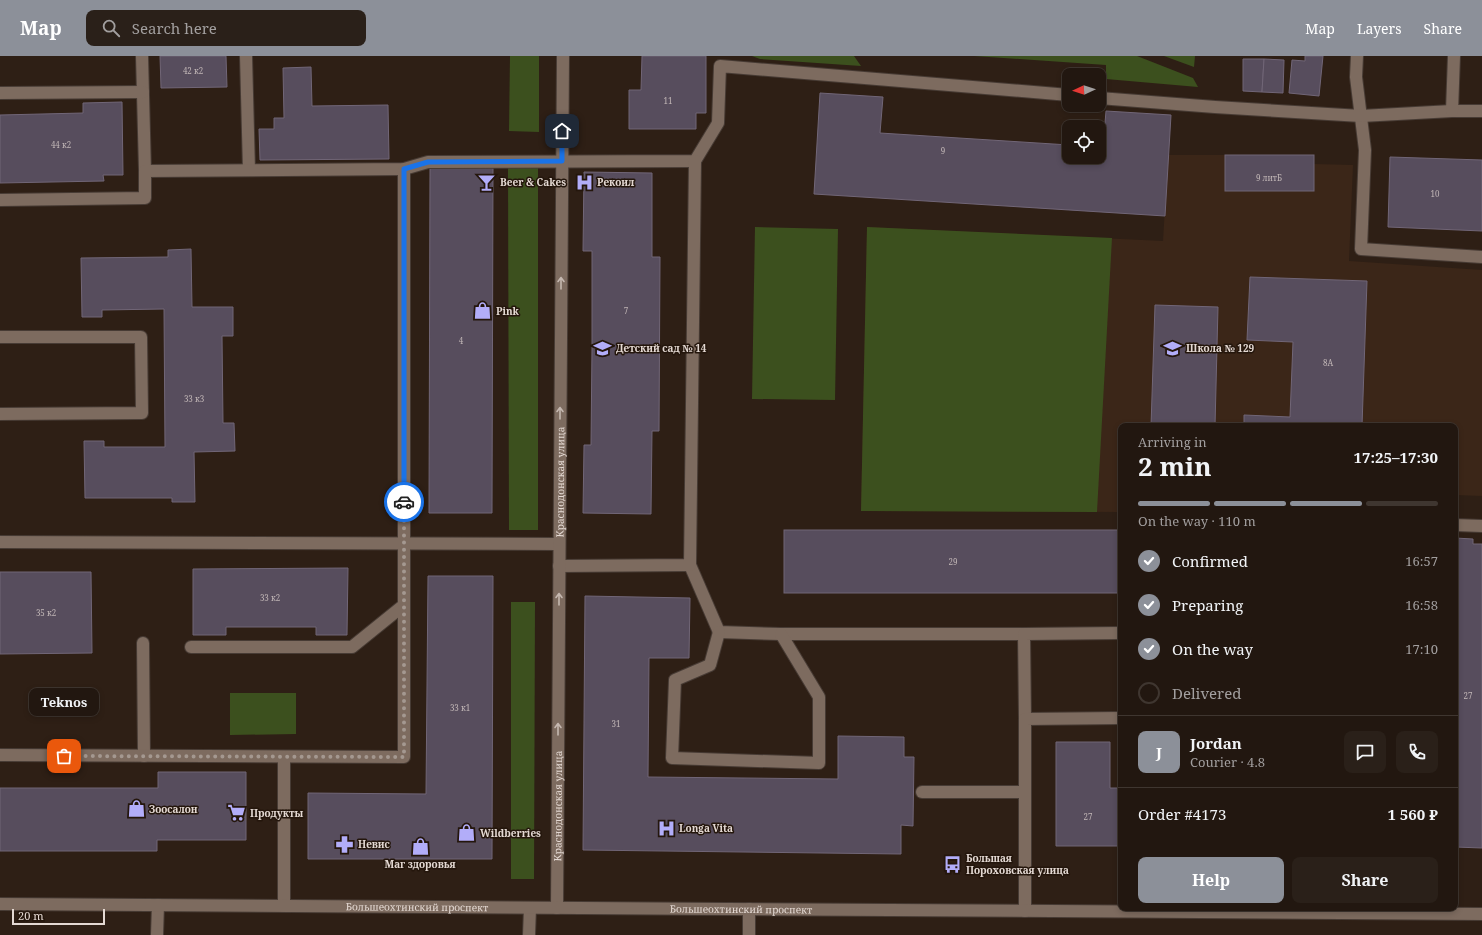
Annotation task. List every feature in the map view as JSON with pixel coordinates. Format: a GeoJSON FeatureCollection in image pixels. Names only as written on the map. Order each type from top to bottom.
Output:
{"type":"FeatureCollection","features":[{"type":"Feature","properties":{"kind":"street"},"geometry":{"type":"LineString","coordinates":[[0,200],[146,198],[142,56]]}},
{"type":"Feature","properties":{"kind":"street"},"geometry":{"type":"LineString","coordinates":[[246,56],[249,170]]}},
{"type":"Feature","properties":{"kind":"street","name":"Краснодонская улица"},"geometry":{"type":"LineString","coordinates":[[557,908],[563,56]]}},
{"type":"Feature","properties":{"kind":"street"},"geometry":{"type":"LineString","coordinates":[[1357,56],[1356,78],[1365,150],[1361,249],[1482,257]]}},
{"type":"Feature","properties":{"kind":"street"},"geometry":{"type":"LineString","coordinates":[[1452,111],[1454,56]]}},
{"type":"Feature","properties":{"kind":"street"},"geometry":{"type":"LineString","coordinates":[[781,634],[819,697],[819,763],[672,758],[675,680],[710,665],[719,632],[690,565],[695,161],[718,123],[720,61],[1062,94]]}},
{"type":"Feature","properties":{"kind":"street"},"geometry":{"type":"LineString","coordinates":[[0,93],[143,92]]}},
{"type":"Feature","properties":{"kind":"street"},"geometry":{"type":"LineString","coordinates":[[1106,99],[1361,116],[1452,111],[1482,111]]}},
{"type":"Feature","properties":{"kind":"street"},"geometry":{"type":"LineString","coordinates":[[145,171],[404,169],[428,162],[695,161]]}},
{"type":"Feature","properties":{"kind":"street"},"geometry":{"type":"LineString","coordinates":[[0,755],[404,757],[404,169]]}},
{"type":"Feature","properties":{"kind":"street"},"geometry":{"type":"LineString","coordinates":[[0,337],[141,337],[142,412],[0,414]]}},
{"type":"Feature","properties":{"kind":"street"},"geometry":{"type":"LineString","coordinates":[[1458,524],[1482,526]]}},
{"type":"Feature","properties":{"kind":"street"},"geometry":{"type":"LineString","coordinates":[[0,542],[559,544]]}},
{"type":"Feature","properties":{"kind":"street"},"geometry":{"type":"LineString","coordinates":[[559,566],[690,565]]}},
{"type":"Feature","properties":{"kind":"street"},"geometry":{"type":"LineString","coordinates":[[191,647],[352,647],[404,605]]}},
{"type":"Feature","properties":{"kind":"street"},"geometry":{"type":"LineString","coordinates":[[719,632],[781,634],[1118,633]]}},
{"type":"Feature","properties":{"kind":"street"},"geometry":{"type":"LineString","coordinates":[[1024,634],[1025,911]]}},
{"type":"Feature","properties":{"kind":"street"},"geometry":{"type":"LineString","coordinates":[[143,643],[144,756]]}},
{"type":"Feature","properties":{"kind":"street"},"geometry":{"type":"LineString","coordinates":[[1025,719],[1118,718]]}},
{"type":"Feature","properties":{"kind":"street"},"geometry":{"type":"LineString","coordinates":[[284,757],[284,906]]}},
{"type":"Feature","properties":{"kind":"street"},"geometry":{"type":"LineString","coordinates":[[922,792],[1025,792]]}},
{"type":"Feature","properties":{"kind":"street","name":"Большеохтинский проспект"},"geometry":{"type":"LineString","coordinates":[[0,904],[1482,914]]}},
{"type":"Feature","properties":{"kind":"street"},"geometry":{"type":"LineString","coordinates":[[157,935],[158,905]]}},
{"type":"Feature","properties":{"kind":"street"},"geometry":{"type":"LineString","coordinates":[[529,935],[530,908]]}},
{"type":"Feature","properties":{"kind":"street"},"geometry":{"type":"LineString","coordinates":[[749,909],[749,935]]}},
{"type":"Feature","properties":{"kind":"shaded area","name":"Школа № 129"},"geometry":{"type":"Polygon","coordinates":[[[1168,155],[1225,155],[1314,164],[1353,165],[1349,261],[1482,270],[1482,496],[1458,495],[1458,423],[1118,423],[1118,512],[861,511],[867,227],[1163,241],[1168,155]]]}},
{"type":"Feature","properties":{"kind":"green space"},"geometry":{"type":"Polygon","coordinates":[[[510,56],[539,56],[539,132],[509,131],[510,56]]]}},
{"type":"Feature","properties":{"kind":"green space"},"geometry":{"type":"Polygon","coordinates":[[[752,56],[854,56],[861,66],[760,59],[752,56]]]}},
{"type":"Feature","properties":{"kind":"green space"},"geometry":{"type":"Polygon","coordinates":[[[974,56],[1137,56],[1193,78],[1198,87],[1106,79],[1106,65],[974,56]]]}},
{"type":"Feature","properties":{"kind":"green space"},"geometry":{"type":"Polygon","coordinates":[[[1164,56],[1195,56],[1194,67],[1164,56]]]}},
{"type":"Feature","properties":{"kind":"green space"},"geometry":{"type":"Polygon","coordinates":[[[508,167],[538,167],[538,530],[509,530],[508,167]]]}},
{"type":"Feature","properties":{"kind":"green space"},"geometry":{"type":"Polygon","coordinates":[[[755,227],[838,229],[835,400],[752,399],[755,227]]]}},
{"type":"Feature","properties":{"kind":"green space"},"geometry":{"type":"Polygon","coordinates":[[[867,227],[1112,238],[1097,512],[861,511],[867,227]]]}},
{"type":"Feature","properties":{"kind":"green space"},"geometry":{"type":"Polygon","coordinates":[[[511,602],[535,602],[534,879],[511,879],[511,602]]]}},
{"type":"Feature","properties":{"kind":"green space"},"geometry":{"type":"Polygon","coordinates":[[[230,693],[296,693],[296,734],[230,735],[230,693]]]}},
{"type":"Feature","properties":{"kind":"building"},"geometry":{"type":"Polygon","coordinates":[[[160,56],[226,56],[227,87],[161,88],[160,56]]]}},
{"type":"Feature","properties":{"kind":"building"},"geometry":{"type":"Polygon","coordinates":[[[642,56],[706,56],[706,113],[696,113],[696,129],[629,129],[629,90],[641,90],[642,56]]]}},
{"type":"Feature","properties":{"kind":"building"},"geometry":{"type":"Polygon","coordinates":[[[1305,56],[1323,56],[1319,96],[1289,93],[1292,60],[1305,61],[1305,56]]]}},
{"type":"Feature","properties":{"kind":"building"},"geometry":{"type":"Polygon","coordinates":[[[1243,59],[1264,59],[1262,92],[1243,91],[1243,59]]]}},
{"type":"Feature","properties":{"kind":"building"},"geometry":{"type":"Polygon","coordinates":[[[1264,59],[1284,60],[1283,93],[1262,92],[1264,59]]]}},
{"type":"Feature","properties":{"kind":"building"},"geometry":{"type":"Polygon","coordinates":[[[311,67],[312,106],[388,105],[389,159],[260,160],[259,129],[274,129],[274,118],[284,118],[283,68],[311,67]]]}},
{"type":"Feature","properties":{"kind":"building"},"geometry":{"type":"Polygon","coordinates":[[[820,93],[883,97],[880,133],[1062,145],[1062,164],[1106,164],[1106,111],[1171,115],[1165,216],[814,194],[820,93]]]}},
{"type":"Feature","properties":{"kind":"building"},"geometry":{"type":"Polygon","coordinates":[[[122,102],[123,175],[103,175],[104,181],[0,183],[0,115],[83,113],[83,103],[122,102]]]}},
{"type":"Feature","properties":{"kind":"building"},"geometry":{"type":"Polygon","coordinates":[[[1225,155],[1314,155],[1314,191],[1225,191],[1225,155]]]}},
{"type":"Feature","properties":{"kind":"building"},"geometry":{"type":"Polygon","coordinates":[[[1390,157],[1482,160],[1482,231],[1388,227],[1390,157]]]}},
{"type":"Feature","properties":{"kind":"building"},"geometry":{"type":"Polygon","coordinates":[[[430,168],[493,168],[492,513],[429,513],[430,168]]]}},
{"type":"Feature","properties":{"kind":"building"},"geometry":{"type":"Polygon","coordinates":[[[584,172],[652,173],[652,257],[660,257],[659,431],[652,431],[651,514],[583,513],[584,445],[591,445],[592,348],[592,251],[583,251],[584,172]]]}},
{"type":"Feature","properties":{"kind":"building"},"geometry":{"type":"Polygon","coordinates":[[[191,249],[192,307],[233,307],[233,336],[222,336],[223,423],[234,423],[235,451],[194,452],[195,502],[172,502],[172,498],[85,498],[84,441],[104,441],[104,447],[165,447],[164,309],[102,310],[102,317],[82,317],[81,258],[168,257],[168,250],[191,249]]]}},
{"type":"Feature","properties":{"kind":"building"},"geometry":{"type":"Polygon","coordinates":[[[1250,277],[1367,281],[1362,423],[1244,423],[1244,415],[1290,417],[1293,342],[1247,340],[1250,277]]]}},
{"type":"Feature","properties":{"kind":"building"},"geometry":{"type":"Polygon","coordinates":[[[1155,305],[1218,307],[1215,423],[1151,423],[1155,305]]]}},
{"type":"Feature","properties":{"kind":"building"},"geometry":{"type":"Polygon","coordinates":[[[784,530],[1118,530],[1118,593],[784,593],[784,530]]]}},
{"type":"Feature","properties":{"kind":"building"},"geometry":{"type":"Polygon","coordinates":[[[1458,538],[1473,539],[1473,544],[1482,544],[1482,848],[1458,847],[1458,538]]]}},
{"type":"Feature","properties":{"kind":"building"},"geometry":{"type":"Polygon","coordinates":[[[348,568],[347,635],[316,635],[316,627],[226,627],[226,635],[193,635],[193,569],[348,568]]]}},
{"type":"Feature","properties":{"kind":"building"},"geometry":{"type":"Polygon","coordinates":[[[0,572],[91,572],[92,653],[0,654],[0,572]]]}},
{"type":"Feature","properties":{"kind":"building"},"geometry":{"type":"Polygon","coordinates":[[[428,576],[493,576],[492,859],[308,859],[308,793],[426,794],[428,576]]]}},
{"type":"Feature","properties":{"kind":"building"},"geometry":{"type":"Polygon","coordinates":[[[585,596],[690,598],[689,658],[649,658],[648,777],[838,779],[838,736],[904,737],[904,757],[914,757],[913,826],[901,825],[901,854],[583,850],[585,596]]]}},
{"type":"Feature","properties":{"kind":"building"},"geometry":{"type":"Polygon","coordinates":[[[1056,742],[1110,742],[1110,788],[1118,788],[1118,846],[1056,846],[1056,742]]]}},
{"type":"Feature","properties":{"kind":"building"},"geometry":{"type":"Polygon","coordinates":[[[158,772],[246,772],[246,840],[157,840],[157,851],[0,851],[0,788],[158,788],[158,772]]]}},
{"type":"Feature","properties":{"kind":"way so far"},"geometry":{"type":"LineString","coordinates":[[64,756],[404,757],[404,502]]}},
{"type":"Feature","properties":{"kind":"place","name":"Beer & Cakes"},"geometry":{"type":"Point","coordinates":[487,182]}},
{"type":"Feature","properties":{"kind":"place","name":"Рекоил"},"geometry":{"type":"Point","coordinates":[584,182]}},
{"type":"Feature","properties":{"kind":"place","name":"Pink"},"geometry":{"type":"Point","coordinates":[483,311]}},
{"type":"Feature","properties":{"kind":"place","name":"Детский сад № 14"},"geometry":{"type":"Point","coordinates":[603,348]}},
{"type":"Feature","properties":{"kind":"place","name":"Школа № 129"},"geometry":{"type":"Point","coordinates":[1173,348]}},
{"type":"Feature","properties":{"kind":"place","name":"Teknos"},"geometry":{"type":"Point","coordinates":[64,756]}},
{"type":"Feature","properties":{"kind":"place","name":"Зоосалон"},"geometry":{"type":"Point","coordinates":[136,809]}},
{"type":"Feature","properties":{"kind":"place","name":"Продукты"},"geometry":{"type":"Point","coordinates":[237,813]}},
{"type":"Feature","properties":{"kind":"place","name":"Longa Vita"},"geometry":{"type":"Point","coordinates":[666,828]}},
{"type":"Feature","properties":{"kind":"place","name":"Wildberries"},"geometry":{"type":"Point","coordinates":[467,833]}},
{"type":"Feature","properties":{"kind":"place","name":"Невис"},"geometry":{"type":"Point","coordinates":[345,844]}},
{"type":"Feature","properties":{"kind":"place","name":"Маг здоровья"},"geometry":{"type":"Point","coordinates":[420,847]}},
{"type":"Feature","properties":{"kind":"place","name":"Большая Пороховская улица"},"geometry":{"type":"Point","coordinates":[953,864]}},
{"type":"Feature","properties":{"kind":"route"},"geometry":{"type":"LineString","coordinates":[[404,502],[404,169],[428,162],[562,161],[562,131]]}}]}
